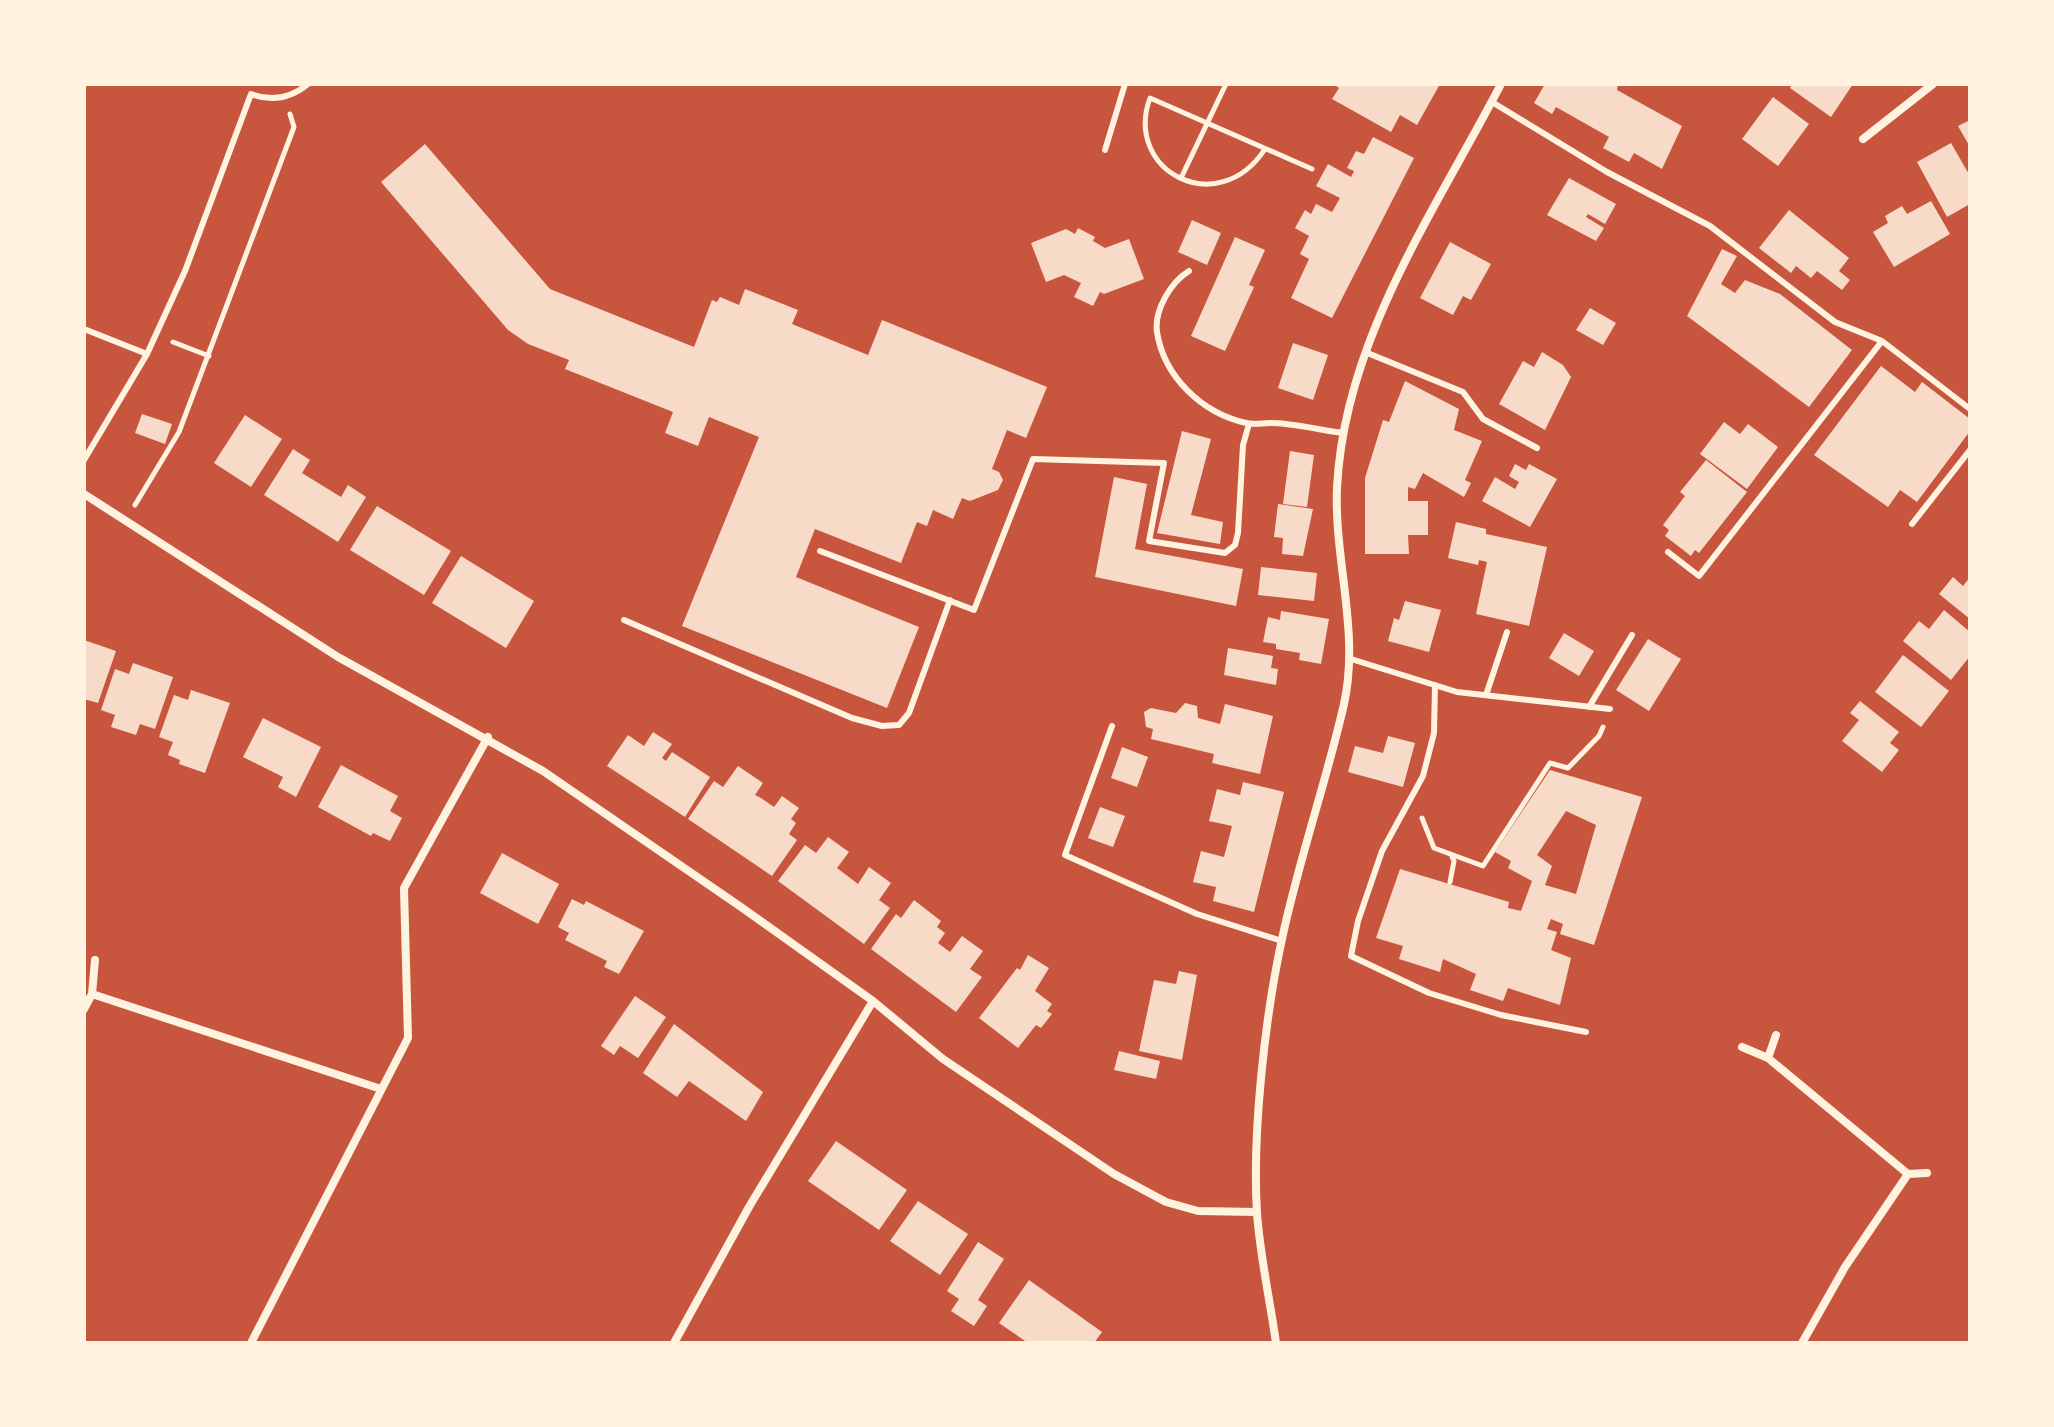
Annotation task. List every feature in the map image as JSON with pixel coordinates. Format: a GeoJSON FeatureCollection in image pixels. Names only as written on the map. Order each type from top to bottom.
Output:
{"type":"FeatureCollection","features":[{"type":"Feature","properties":{"kind":"street"},"geometry":{"type":"LineString","coordinates":[[1276,1343],[1257,1212],[1263,1084],[1282,941],[1345,702],[1351,659],[1339,556],[1337,489],[1343,433],[1365,352],[1417,241],[1501,84]]}},
{"type":"Feature","properties":{"kind":"street"},"geometry":{"type":"LineString","coordinates":[[1863,139],[1933,84]]}},
{"type":"Feature","properties":{"kind":"street"},"geometry":{"type":"LineString","coordinates":[[84,494],[338,657],[488,737],[692,873],[873,1001],[943,1059],[1114,1174],[1166,1202],[1198,1211],[1257,1212]]}},
{"type":"Feature","properties":{"kind":"street"},"geometry":{"type":"LineString","coordinates":[[251,1343],[408,1038],[404,888],[488,737]]}},
{"type":"Feature","properties":{"kind":"street"},"geometry":{"type":"LineString","coordinates":[[84,1009],[92,994],[95,960]]}},
{"type":"Feature","properties":{"kind":"street"},"geometry":{"type":"LineString","coordinates":[[92,994],[381,1089]]}},
{"type":"Feature","properties":{"kind":"street"},"geometry":{"type":"LineString","coordinates":[[674,1343],[749,1207],[873,1001]]}},
{"type":"Feature","properties":{"kind":"street"},"geometry":{"type":"LineString","coordinates":[[1768,1058],[1776,1035]]}},
{"type":"Feature","properties":{"kind":"street"},"geometry":{"type":"LineString","coordinates":[[1742,1047],[1768,1058],[1908,1174],[1927,1173]]}},
{"type":"Feature","properties":{"kind":"street"},"geometry":{"type":"LineString","coordinates":[[1802,1343],[1845,1267],[1908,1174]]}},
{"type":"Feature","properties":{"kind":"lane"},"geometry":{"type":"LineString","coordinates":[[84,460],[147,354],[185,271],[251,94],[268,100],[301,90],[308,84]]}},
{"type":"Feature","properties":{"kind":"lane"},"geometry":{"type":"LineString","coordinates":[[1105,150],[1125,84]]}},
{"type":"Feature","properties":{"kind":"lane"},"geometry":{"type":"LineString","coordinates":[[1492,102],[1607,172],[1710,226],[1835,322],[1882,341],[1970,409]]}},
{"type":"Feature","properties":{"kind":"lane"},"geometry":{"type":"LineString","coordinates":[[1189,271],[1175,280],[1156,321],[1159,346],[1171,370],[1191,395],[1219,414],[1249,424],[1271,423],[1343,433]]}},
{"type":"Feature","properties":{"kind":"lane"},"geometry":{"type":"LineString","coordinates":[[84,329],[147,354]]}},
{"type":"Feature","properties":{"kind":"lane"},"geometry":{"type":"LineString","coordinates":[[1668,552],[1699,576],[1882,341]]}},
{"type":"Feature","properties":{"kind":"lane"},"geometry":{"type":"LineString","coordinates":[[1365,352],[1463,392],[1483,419],[1537,448]]}},
{"type":"Feature","properties":{"kind":"lane"},"geometry":{"type":"LineString","coordinates":[[820,551],[974,610],[1033,459],[1164,463],[1149,541],[1225,553],[1235,545],[1238,533],[1243,445],[1249,424]]}},
{"type":"Feature","properties":{"kind":"lane"},"geometry":{"type":"LineString","coordinates":[[1912,524],[1970,450]]}},
{"type":"Feature","properties":{"kind":"lane"},"geometry":{"type":"LineString","coordinates":[[624,620],[852,718],[882,726],[899,725],[909,713],[950,600]]}},
{"type":"Feature","properties":{"kind":"lane"},"geometry":{"type":"LineString","coordinates":[[1486,695],[1507,632]]}},
{"type":"Feature","properties":{"kind":"lane"},"geometry":{"type":"LineString","coordinates":[[1589,707],[1632,635]]}},
{"type":"Feature","properties":{"kind":"lane"},"geometry":{"type":"LineString","coordinates":[[1351,659],[1435,685],[1486,695],[1610,709]]}},
{"type":"Feature","properties":{"kind":"lane"},"geometry":{"type":"LineString","coordinates":[[1435,685],[1434,733],[1423,776],[1382,851],[1358,921],[1351,956],[1429,993],[1501,1015],[1586,1032]]}},
{"type":"Feature","properties":{"kind":"lane"},"geometry":{"type":"LineString","coordinates":[[1112,726],[1065,855],[1197,914],[1282,941]]}},
{"type":"Feature","properties":{"kind":"path"},"geometry":{"type":"LineString","coordinates":[[1181,178],[1226,84]]}},
{"type":"Feature","properties":{"kind":"path"},"geometry":{"type":"LineString","coordinates":[[1265,149],[1248,170],[1229,182],[1203,185],[1181,178],[1171,173],[1152,150],[1145,122],[1150,98],[1312,169]]}},
{"type":"Feature","properties":{"kind":"path"},"geometry":{"type":"LineString","coordinates":[[127,521],[146,484],[171,449],[209,356],[294,127],[289,111]]}},
{"type":"Feature","properties":{"kind":"path"},"geometry":{"type":"LineString","coordinates":[[165,339],[209,356]]}},
{"type":"Feature","properties":{"kind":"path"},"geometry":{"type":"LineString","coordinates":[[1406,805],[1423,819],[1434,848],[1451,857],[1483,866],[1550,763],[1568,768],[1599,736],[1610,709]]}},
{"type":"Feature","properties":{"kind":"path"},"geometry":{"type":"LineString","coordinates":[[1450,882],[1454,861],[1451,857]]}},
{"type":"Feature","properties":{"kind":"building"},"geometry":{"type":"Polygon","coordinates":[[[1333,84],[1440,84],[1417,125],[1400,115],[1391,132],[1332,99],[1339,88],[1333,84]]]}},
{"type":"Feature","properties":{"kind":"building"},"geometry":{"type":"Polygon","coordinates":[[[1545,84],[1618,84],[1617,90],[1682,126],[1662,169],[1634,153],[1629,162],[1603,148],[1609,137],[1556,107],[1552,114],[1534,103],[1545,84]]]}},
{"type":"Feature","properties":{"kind":"building"},"geometry":{"type":"Polygon","coordinates":[[[1792,84],[1853,84],[1831,117],[1790,88],[1792,84]]]}},
{"type":"Feature","properties":{"kind":"building"},"geometry":{"type":"Polygon","coordinates":[[[1773,97],[1809,124],[1778,166],[1742,139],[1773,97]]]}},
{"type":"Feature","properties":{"kind":"building"},"geometry":{"type":"Polygon","coordinates":[[[1970,120],[1970,147],[1958,126],[1970,120]]]}},
{"type":"Feature","properties":{"kind":"building"},"geometry":{"type":"Polygon","coordinates":[[[1373,137],[1414,158],[1332,318],[1291,298],[1309,259],[1300,254],[1309,236],[1295,228],[1305,210],[1311,214],[1316,204],[1332,212],[1340,198],[1316,186],[1328,164],[1351,177],[1354,171],[1347,168],[1356,151],[1364,154],[1373,137]]]}},
{"type":"Feature","properties":{"kind":"building"},"geometry":{"type":"Polygon","coordinates":[[[1951,143],[1970,176],[1970,204],[1947,217],[1917,162],[1951,143]]]}},
{"type":"Feature","properties":{"kind":"building"},"geometry":{"type":"Polygon","coordinates":[[[425,144],[550,289],[694,347],[712,300],[717,302],[720,297],[739,305],[745,289],[798,310],[792,324],[868,355],[882,320],[1047,387],[1026,438],[1007,430],[992,469],[999,472],[1003,480],[998,490],[970,501],[962,498],[953,519],[933,510],[927,526],[917,522],[901,563],[815,529],[796,577],[919,627],[887,708],[682,626],[759,437],[709,417],[698,446],[665,433],[673,412],[565,369],[569,360],[528,344],[508,330],[381,182],[425,144]]]}},
{"type":"Feature","properties":{"kind":"building"},"geometry":{"type":"Polygon","coordinates":[[[1569,178],[1616,204],[1605,224],[1588,214],[1586,217],[1604,228],[1596,241],[1547,215],[1569,178]]]}},
{"type":"Feature","properties":{"kind":"building"},"geometry":{"type":"Polygon","coordinates":[[[1931,201],[1950,234],[1894,267],[1873,232],[1888,223],[1885,216],[1902,206],[1907,214],[1931,201]]]}},
{"type":"Feature","properties":{"kind":"building"},"geometry":{"type":"Polygon","coordinates":[[[1789,210],[1849,258],[1839,271],[1850,280],[1842,290],[1817,271],[1811,278],[1796,266],[1791,273],[1759,248],[1789,210]]]}},
{"type":"Feature","properties":{"kind":"building"},"geometry":{"type":"Polygon","coordinates":[[[1192,220],[1221,233],[1207,265],[1178,252],[1192,220]]]}},
{"type":"Feature","properties":{"kind":"building"},"geometry":{"type":"Polygon","coordinates":[[[1078,228],[1095,237],[1093,241],[1105,248],[1129,239],[1144,279],[1104,294],[1100,292],[1093,306],[1074,297],[1081,283],[1064,275],[1046,282],[1031,243],[1066,229],[1075,234],[1078,228]]]}},
{"type":"Feature","properties":{"kind":"building"},"geometry":{"type":"Polygon","coordinates":[[[1235,237],[1265,250],[1249,285],[1254,287],[1225,351],[1191,336],[1235,237]]]}},
{"type":"Feature","properties":{"kind":"building"},"geometry":{"type":"Polygon","coordinates":[[[1450,242],[1491,264],[1471,300],[1463,296],[1453,315],[1420,298],[1450,242]]]}},
{"type":"Feature","properties":{"kind":"building"},"geometry":{"type":"Polygon","coordinates":[[[1722,249],[1737,256],[1721,284],[1735,293],[1745,280],[1780,294],[1852,350],[1809,407],[1687,316],[1722,249]]]}},
{"type":"Feature","properties":{"kind":"building"},"geometry":{"type":"Polygon","coordinates":[[[1590,308],[1616,323],[1603,345],[1576,330],[1590,308]]]}},
{"type":"Feature","properties":{"kind":"building"},"geometry":{"type":"Polygon","coordinates":[[[1293,343],[1328,355],[1313,400],[1278,388],[1293,343]]]}},
{"type":"Feature","properties":{"kind":"building"},"geometry":{"type":"Polygon","coordinates":[[[1542,352],[1563,365],[1571,377],[1545,430],[1499,404],[1523,361],[1534,367],[1542,352]]]}},
{"type":"Feature","properties":{"kind":"building"},"geometry":{"type":"Polygon","coordinates":[[[1881,366],[1915,392],[1922,382],[1970,419],[1970,431],[1917,502],[1900,490],[1888,507],[1814,455],[1881,366]]]}},
{"type":"Feature","properties":{"kind":"building"},"geometry":{"type":"Polygon","coordinates":[[[1405,381],[1459,409],[1454,430],[1482,441],[1465,480],[1471,483],[1464,497],[1423,473],[1415,489],[1408,487],[1408,501],[1428,501],[1428,535],[1408,535],[1409,554],[1365,554],[1365,478],[1383,420],[1389,422],[1405,381]]]}},
{"type":"Feature","properties":{"kind":"building"},"geometry":{"type":"Polygon","coordinates":[[[142,414],[172,424],[165,444],[135,433],[142,414]]]}},
{"type":"Feature","properties":{"kind":"building"},"geometry":{"type":"Polygon","coordinates":[[[245,415],[282,439],[251,487],[214,463],[245,415]]]}},
{"type":"Feature","properties":{"kind":"building"},"geometry":{"type":"Polygon","coordinates":[[[1724,422],[1740,434],[1748,424],[1778,447],[1747,489],[1700,454],[1724,422]]]}},
{"type":"Feature","properties":{"kind":"building"},"geometry":{"type":"Polygon","coordinates":[[[1182,431],[1211,439],[1191,515],[1223,522],[1220,544],[1157,533],[1182,431]]]}},
{"type":"Feature","properties":{"kind":"building"},"geometry":{"type":"Polygon","coordinates":[[[293,449],[310,460],[302,473],[341,497],[348,485],[366,497],[338,542],[264,495],[293,449]]]}},
{"type":"Feature","properties":{"kind":"building"},"geometry":{"type":"Polygon","coordinates":[[[1290,451],[1314,455],[1307,507],[1283,504],[1290,451]]]}},
{"type":"Feature","properties":{"kind":"building"},"geometry":{"type":"Polygon","coordinates":[[[1706,460],[1747,492],[1699,553],[1695,550],[1691,556],[1665,536],[1669,530],[1663,525],[1685,496],[1680,492],[1706,460]]]}},
{"type":"Feature","properties":{"kind":"building"},"geometry":{"type":"Polygon","coordinates":[[[1515,464],[1526,470],[1529,464],[1557,479],[1530,527],[1482,501],[1495,477],[1515,489],[1519,482],[1509,476],[1515,464]]]}},
{"type":"Feature","properties":{"kind":"building"},"geometry":{"type":"Polygon","coordinates":[[[1114,477],[1147,484],[1135,549],[1243,569],[1236,606],[1095,577],[1114,477]]]}},
{"type":"Feature","properties":{"kind":"building"},"geometry":{"type":"Polygon","coordinates":[[[1278,504],[1313,509],[1303,556],[1282,554],[1283,538],[1274,537],[1278,504]]]}},
{"type":"Feature","properties":{"kind":"building"},"geometry":{"type":"Polygon","coordinates":[[[377,506],[451,551],[424,595],[350,550],[377,506]]]}},
{"type":"Feature","properties":{"kind":"building"},"geometry":{"type":"Polygon","coordinates":[[[1456,522],[1486,529],[1486,534],[1547,547],[1529,626],[1476,614],[1487,562],[1479,560],[1478,565],[1448,558],[1456,522]]]}},
{"type":"Feature","properties":{"kind":"building"},"geometry":{"type":"Polygon","coordinates":[[[461,556],[534,601],[506,648],[432,603],[461,556]]]}},
{"type":"Feature","properties":{"kind":"building"},"geometry":{"type":"Polygon","coordinates":[[[1261,567],[1317,573],[1314,601],[1258,595],[1261,567]]]}},
{"type":"Feature","properties":{"kind":"building"},"geometry":{"type":"Polygon","coordinates":[[[1953,577],[1963,586],[1970,577],[1970,619],[1939,594],[1953,577]]]}},
{"type":"Feature","properties":{"kind":"building"},"geometry":{"type":"Polygon","coordinates":[[[1405,601],[1441,610],[1429,652],[1388,641],[1394,618],[1399,620],[1405,601]]]}},
{"type":"Feature","properties":{"kind":"building"},"geometry":{"type":"Polygon","coordinates":[[[1944,610],[1970,632],[1970,656],[1951,680],[1903,641],[1919,621],[1929,629],[1944,610]]]}},
{"type":"Feature","properties":{"kind":"building"},"geometry":{"type":"Polygon","coordinates":[[[1281,611],[1329,619],[1321,664],[1299,660],[1300,653],[1276,649],[1276,644],[1263,642],[1268,617],[1280,620],[1281,611]]]}},
{"type":"Feature","properties":{"kind":"building"},"geometry":{"type":"Polygon","coordinates":[[[1564,633],[1594,651],[1579,676],[1549,658],[1564,633]]]}},
{"type":"Feature","properties":{"kind":"building"},"geometry":{"type":"Polygon","coordinates":[[[1648,639],[1681,659],[1649,711],[1616,690],[1648,639]]]}},
{"type":"Feature","properties":{"kind":"building"},"geometry":{"type":"Polygon","coordinates":[[[84,640],[116,651],[98,703],[84,699],[84,640]]]}},
{"type":"Feature","properties":{"kind":"building"},"geometry":{"type":"Polygon","coordinates":[[[1228,648],[1273,656],[1271,668],[1278,669],[1276,685],[1224,675],[1228,648]]]}},
{"type":"Feature","properties":{"kind":"building"},"geometry":{"type":"Polygon","coordinates":[[[1903,655],[1949,691],[1921,727],[1875,692],[1903,655]]]}},
{"type":"Feature","properties":{"kind":"building"},"geometry":{"type":"Polygon","coordinates":[[[133,663],[173,677],[155,729],[140,724],[136,735],[111,727],[115,715],[101,710],[115,669],[129,674],[133,663]]]}},
{"type":"Feature","properties":{"kind":"building"},"geometry":{"type":"Polygon","coordinates":[[[191,690],[230,703],[205,773],[179,764],[180,760],[168,755],[173,742],[159,737],[174,695],[188,700],[191,690]]]}},
{"type":"Feature","properties":{"kind":"building"},"geometry":{"type":"Polygon","coordinates":[[[1860,701],[1899,732],[1890,743],[1899,750],[1882,772],[1842,741],[1859,720],[1850,713],[1860,701]]]}},
{"type":"Feature","properties":{"kind":"building"},"geometry":{"type":"Polygon","coordinates":[[[1185,703],[1197,706],[1198,718],[1220,724],[1225,704],[1273,716],[1260,774],[1212,763],[1214,754],[1151,739],[1153,729],[1146,727],[1144,712],[1151,708],[1176,713],[1185,703]]]}},
{"type":"Feature","properties":{"kind":"building"},"geometry":{"type":"Polygon","coordinates":[[[263,718],[321,747],[296,797],[278,787],[283,777],[243,757],[263,718]]]}},
{"type":"Feature","properties":{"kind":"building"},"geometry":{"type":"Polygon","coordinates":[[[653,732],[672,744],[662,758],[666,761],[672,752],[710,777],[685,817],[607,766],[628,735],[644,746],[653,732]]]}},
{"type":"Feature","properties":{"kind":"building"},"geometry":{"type":"Polygon","coordinates":[[[1388,736],[1415,743],[1403,787],[1348,772],[1355,746],[1383,753],[1388,736]]]}},
{"type":"Feature","properties":{"kind":"building"},"geometry":{"type":"Polygon","coordinates":[[[1122,747],[1148,757],[1137,787],[1111,778],[1122,747]]]}},
{"type":"Feature","properties":{"kind":"building"},"geometry":{"type":"Polygon","coordinates":[[[341,765],[398,796],[390,811],[402,818],[390,841],[373,833],[371,836],[318,807],[341,765]]]}},
{"type":"Feature","properties":{"kind":"building"},"geometry":{"type":"Polygon","coordinates":[[[738,766],[763,783],[755,795],[774,807],[782,796],[799,808],[791,819],[796,823],[789,834],[797,840],[772,876],[688,819],[714,781],[723,787],[738,766]]]}},
{"type":"Feature","properties":{"kind":"building"},"geometry":{"type":"Polygon","coordinates":[[[1550,770],[1642,797],[1594,945],[1560,934],[1563,924],[1551,919],[1547,929],[1557,932],[1551,950],[1571,958],[1560,1005],[1508,988],[1503,1001],[1470,990],[1476,974],[1443,959],[1440,972],[1399,959],[1403,946],[1376,938],[1400,869],[1509,902],[1508,908],[1521,911],[1532,881],[1508,868],[1511,861],[1495,852],[1550,770]],[[1566,811],[1537,855],[1552,866],[1545,885],[1576,894],[1596,825],[1566,811]]]}},
{"type":"Feature","properties":{"kind":"building"},"geometry":{"type":"Polygon","coordinates":[[[1243,782],[1284,792],[1254,912],[1213,901],[1216,887],[1193,882],[1201,851],[1224,857],[1232,826],[1209,821],[1217,789],[1240,795],[1243,782]]]}},
{"type":"Feature","properties":{"kind":"building"},"geometry":{"type":"Polygon","coordinates":[[[1100,807],[1125,816],[1113,847],[1088,838],[1100,807]]]}},
{"type":"Feature","properties":{"kind":"building"},"geometry":{"type":"Polygon","coordinates":[[[828,837],[849,852],[837,868],[858,884],[869,867],[891,883],[879,900],[890,908],[864,944],[778,881],[805,845],[816,853],[828,837]]]}},
{"type":"Feature","properties":{"kind":"building"},"geometry":{"type":"Polygon","coordinates":[[[502,853],[559,884],[538,924],[480,893],[502,853]]]}},
{"type":"Feature","properties":{"kind":"building"},"geometry":{"type":"Polygon","coordinates":[[[572,899],[584,905],[586,901],[644,931],[619,974],[604,967],[607,961],[565,940],[569,933],[558,927],[572,899]]]}},
{"type":"Feature","properties":{"kind":"building"},"geometry":{"type":"Polygon","coordinates":[[[914,900],[941,921],[937,927],[945,933],[938,943],[950,952],[962,936],[983,951],[970,969],[982,977],[956,1012],[871,949],[896,914],[901,918],[914,900]]]}},
{"type":"Feature","properties":{"kind":"building"},"geometry":{"type":"Polygon","coordinates":[[[1028,955],[1049,968],[1035,991],[1052,1004],[1047,1011],[1052,1014],[1041,1028],[1036,1025],[1018,1048],[979,1018],[1017,968],[1020,970],[1028,955]]]}},
{"type":"Feature","properties":{"kind":"building"},"geometry":{"type":"Polygon","coordinates":[[[1179,971],[1197,975],[1182,1060],[1139,1051],[1154,980],[1176,984],[1179,971]]]}},
{"type":"Feature","properties":{"kind":"building"},"geometry":{"type":"Polygon","coordinates":[[[635,996],[666,1017],[638,1058],[620,1046],[614,1055],[601,1046],[635,996]]]}},
{"type":"Feature","properties":{"kind":"building"},"geometry":{"type":"Polygon","coordinates":[[[674,1024],[763,1092],[746,1121],[689,1081],[677,1097],[643,1073],[674,1024]]]}},
{"type":"Feature","properties":{"kind":"building"},"geometry":{"type":"Polygon","coordinates":[[[1119,1051],[1160,1061],[1156,1079],[1114,1070],[1119,1051]]]}},
{"type":"Feature","properties":{"kind":"building"},"geometry":{"type":"Polygon","coordinates":[[[836,1141],[907,1190],[879,1230],[808,1181],[836,1141]]]}},
{"type":"Feature","properties":{"kind":"building"},"geometry":{"type":"Polygon","coordinates":[[[918,1201],[968,1234],[940,1275],[890,1241],[918,1201]]]}},
{"type":"Feature","properties":{"kind":"building"},"geometry":{"type":"Polygon","coordinates":[[[978,1242],[1004,1259],[978,1300],[987,1306],[974,1326],[951,1311],[959,1299],[947,1291],[978,1242]]]}},
{"type":"Feature","properties":{"kind":"building"},"geometry":{"type":"Polygon","coordinates":[[[1029,1280],[1102,1332],[1094,1343],[1028,1343],[999,1323],[1029,1280]]]}}]}
